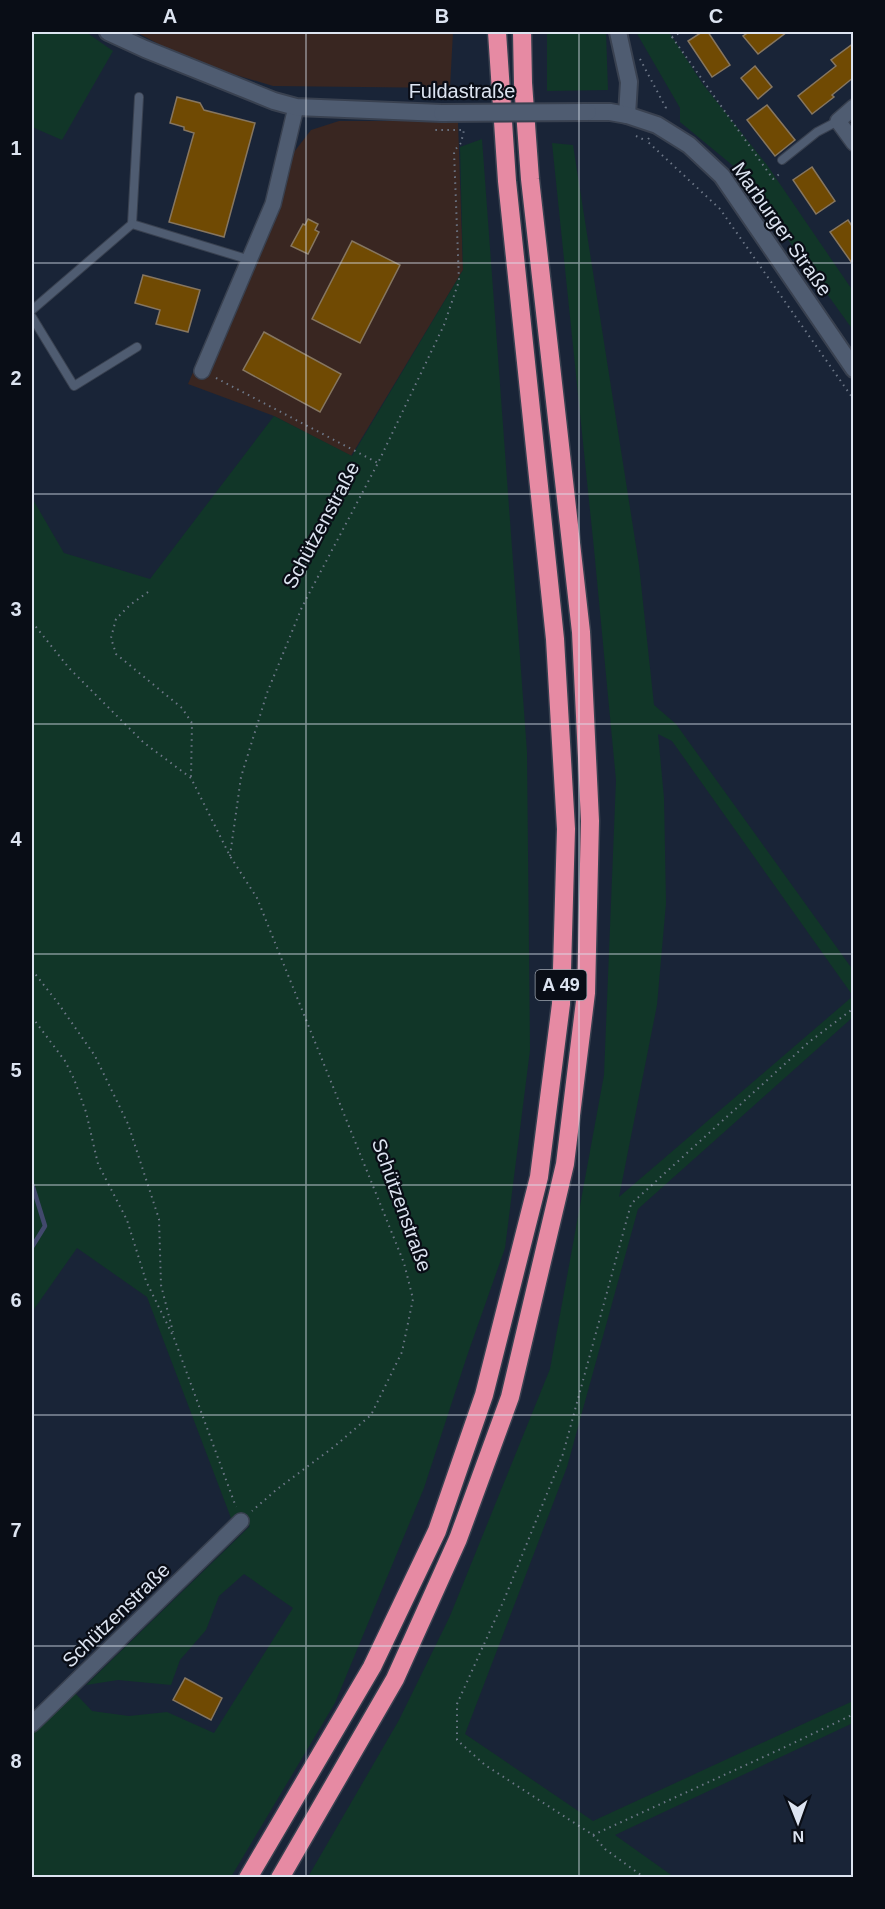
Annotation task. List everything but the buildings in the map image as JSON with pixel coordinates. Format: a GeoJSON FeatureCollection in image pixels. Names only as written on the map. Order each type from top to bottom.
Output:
{"type":"FeatureCollection","features":[{"type":"Feature","properties":{"kind":"highway","name":"A 49"},"geometry":{"type":"LineString","coordinates":[[248,1878],[372,1667],[437,1531],[484,1395],[539,1177],[561,1004],[566,829],[555,639],[507,181],[497,32]]}},
{"type":"Feature","properties":{"kind":"highway","name":"A 49"},"geometry":{"type":"LineString","coordinates":[[280,1878],[395,1679],[458,1539],[510,1397],[565,1164],[586,993],[590,821],[581,632],[530,179],[522,32]]}},
{"type":"Feature","properties":{"kind":"street","name":"Fuldastraße"},"geometry":{"type":"LineString","coordinates":[[108,32],[274,101],[296,107],[442,113],[588,111],[627,115]]}},
{"type":"Feature","properties":{"kind":"street"},"geometry":{"type":"LineString","coordinates":[[618,32],[628,82],[627,115]]}},
{"type":"Feature","properties":{"kind":"street"},"geometry":{"type":"LineString","coordinates":[[202,370],[273,204],[296,107]]}},
{"type":"Feature","properties":{"kind":"street"},"geometry":{"type":"LineString","coordinates":[[854,107],[838,121],[854,143]]}},
{"type":"Feature","properties":{"kind":"street","name":"Marburger Straße"},"geometry":{"type":"LineString","coordinates":[[627,115],[657,125],[689,145],[722,176],[854,369]]}},
{"type":"Feature","properties":{"kind":"street","name":"Schützenstraße"},"geometry":{"type":"LineString","coordinates":[[32,1724],[241,1521]]}},
{"type":"Feature","properties":{"kind":"lane"},"geometry":{"type":"LineString","coordinates":[[32,310],[132,224],[139,97]]}},
{"type":"Feature","properties":{"kind":"lane"},"geometry":{"type":"LineString","coordinates":[[782,160],[817,132],[838,121]]}},
{"type":"Feature","properties":{"kind":"lane"},"geometry":{"type":"LineString","coordinates":[[132,224],[249,260]]}},
{"type":"Feature","properties":{"kind":"lane"},"geometry":{"type":"LineString","coordinates":[[32,317],[74,386],[137,347]]}},
{"type":"Feature","properties":{"kind":"path"},"geometry":{"type":"LineString","coordinates":[[668,32],[773,179],[790,166]]}},
{"type":"Feature","properties":{"kind":"path"},"geometry":{"type":"LineString","coordinates":[[672,37],[681,32]]}},
{"type":"Feature","properties":{"kind":"path"},"geometry":{"type":"LineString","coordinates":[[640,57],[666,108],[647,141],[720,209],[854,399]]}},
{"type":"Feature","properties":{"kind":"path","name":"Schützenstraße"},"geometry":{"type":"LineString","coordinates":[[230,855],[241,777],[267,693],[302,607],[378,463],[444,325],[459,281],[454,151],[461,143],[464,130]]}},
{"type":"Feature","properties":{"kind":"path"},"geometry":{"type":"LineString","coordinates":[[202,370],[378,463]]}},
{"type":"Feature","properties":{"kind":"path"},"geometry":{"type":"LineString","coordinates":[[148,592],[116,619],[111,638],[116,654],[182,708],[192,723],[191,778]]}},
{"type":"Feature","properties":{"kind":"path"},"geometry":{"type":"LineString","coordinates":[[32,622],[69,668],[143,742],[191,778]]}},
{"type":"Feature","properties":{"kind":"path","name":"Schützenstraße"},"geometry":{"type":"LineString","coordinates":[[191,778],[230,855],[257,898],[392,1232],[404,1263],[413,1299],[402,1352],[371,1415],[335,1446],[276,1490],[241,1521]]}},
{"type":"Feature","properties":{"kind":"path"},"geometry":{"type":"LineString","coordinates":[[32,970],[95,1056],[128,1124],[159,1219],[161,1285],[174,1338]]}},
{"type":"Feature","properties":{"kind":"path"},"geometry":{"type":"LineString","coordinates":[[645,1878],[605,1849],[593,1835],[485,1765],[457,1740],[457,1704],[504,1600],[563,1454],[631,1204],[809,1042],[854,1008]]}},
{"type":"Feature","properties":{"kind":"path"},"geometry":{"type":"LineString","coordinates":[[32,1017],[65,1060],[74,1079],[86,1112],[98,1164],[127,1220],[146,1281],[174,1338],[241,1521]]}},
{"type":"Feature","properties":{"kind":"path"},"geometry":{"type":"LineString","coordinates":[[593,1835],[854,1714]]}},
{"type":"Feature","properties":{"kind":"shaded area"},"geometry":{"type":"Polygon","coordinates":[[[136,32],[453,32],[450,88],[273,86],[192,62],[136,32]]]}},
{"type":"Feature","properties":{"kind":"shaded area"},"geometry":{"type":"Polygon","coordinates":[[[339,121],[458,121],[463,270],[351,456],[274,416],[188,384],[241,261],[294,152],[311,130],[339,121]]]}},
{"type":"Feature","properties":{"kind":"green space"},"geometry":{"type":"Polygon","coordinates":[[[32,32],[86,32],[113,51],[62,140],[32,127],[32,32]]]}},
{"type":"Feature","properties":{"kind":"green space"},"geometry":{"type":"Polygon","coordinates":[[[547,32],[606,32],[608,90],[547,91],[547,32]]]}},
{"type":"Feature","properties":{"kind":"green space"},"geometry":{"type":"Polygon","coordinates":[[[636,32],[669,32],[702,83],[767,165],[853,291],[853,330],[737,169],[680,122],[680,108],[636,32]]]}},
{"type":"Feature","properties":{"kind":"green space"},"geometry":{"type":"Polygon","coordinates":[[[482,139],[527,752],[530,1050],[505,1248],[424,1488],[335,1703],[231,1877],[32,1877],[32,1731],[75,1693],[92,1711],[129,1716],[167,1712],[214,1733],[293,1608],[244,1574],[219,1596],[206,1630],[180,1660],[171,1685],[118,1680],[86,1685],[250,1526],[231,1518],[147,1297],[77,1248],[32,1312],[32,498],[64,553],[150,579],[274,416],[352,456],[463,270],[460,147],[482,139]]]}},
{"type":"Feature","properties":{"kind":"green space"},"geometry":{"type":"Polygon","coordinates":[[[552,143],[573,145],[639,565],[654,705],[676,724],[853,970],[853,996],[853,1017],[638,1209],[567,1467],[465,1734],[593,1821],[853,1701],[853,1723],[615,1835],[674,1877],[308,1877],[399,1720],[450,1616],[550,1369],[604,1075],[616,780],[552,143]],[[658,734],[664,798],[666,903],[657,1005],[619,1197],[853,996],[672,741],[658,734]]]}},
{"type":"Feature","properties":{"kind":"waterway"},"geometry":{"type":"LineString","coordinates":[[32,1184],[45,1226],[32,1247]]}}]}
